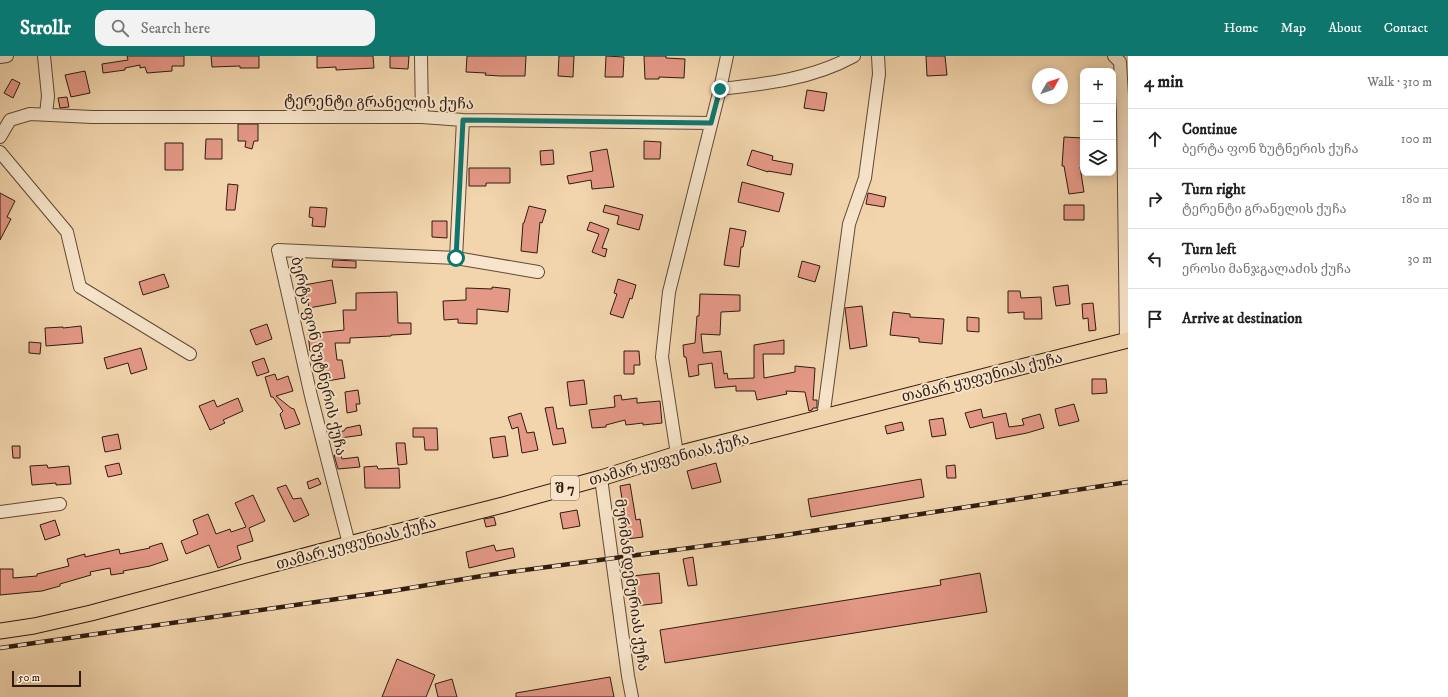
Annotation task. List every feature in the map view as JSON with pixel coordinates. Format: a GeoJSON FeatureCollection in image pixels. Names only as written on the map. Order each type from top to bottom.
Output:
{"type":"FeatureCollection","features":[{"type":"Feature","properties":{"kind":"main road","name":"თამარ ყუფუნიას ქუჩა"},"geometry":{"type":"LineString","coordinates":[[0,631],[34,626],[91,613],[349,544],[495,507],[601,478],[677,454],[1127,341]]}},
{"type":"Feature","properties":{"kind":"street"},"geometry":{"type":"LineString","coordinates":[[0,57],[7,56]]}},
{"type":"Feature","properties":{"kind":"street"},"geometry":{"type":"LineString","coordinates":[[44,56],[48,96],[46,114]]}},
{"type":"Feature","properties":{"kind":"street"},"geometry":{"type":"LineString","coordinates":[[421,56],[422,116]]}},
{"type":"Feature","properties":{"kind":"street"},"geometry":{"type":"LineString","coordinates":[[677,454],[662,357],[669,292],[727,56]]}},
{"type":"Feature","properties":{"kind":"street"},"geometry":{"type":"LineString","coordinates":[[720,89],[773,83],[813,74],[839,64],[854,56]]}},
{"type":"Feature","properties":{"kind":"street"},"geometry":{"type":"LineString","coordinates":[[823,418],[849,224],[865,178],[879,74],[878,56]]}},
{"type":"Feature","properties":{"kind":"street"},"geometry":{"type":"LineString","coordinates":[[1114,56],[1120,62],[1123,112],[1127,341]]}},
{"type":"Feature","properties":{"kind":"street","name":"ტერენტი გრანელის ქუჩა"},"geometry":{"type":"LineString","coordinates":[[0,137],[10,120],[30,114],[92,117],[422,116],[463,120],[711,123]]}},
{"type":"Feature","properties":{"kind":"street"},"geometry":{"type":"LineString","coordinates":[[463,120],[456,258],[538,272]]}},
{"type":"Feature","properties":{"kind":"street"},"geometry":{"type":"LineString","coordinates":[[0,152],[67,232],[80,287],[190,354]]}},
{"type":"Feature","properties":{"kind":"street","name":"ბერტა ფონ ზუტნერის ქუჩა"},"geometry":{"type":"LineString","coordinates":[[349,544],[311,396],[278,250],[456,258]]}},
{"type":"Feature","properties":{"kind":"street","name":"მურმან დემურიას ქუჩა"},"geometry":{"type":"LineString","coordinates":[[601,478],[632,697]]}},
{"type":"Feature","properties":{"kind":"street"},"geometry":{"type":"LineString","coordinates":[[0,512],[60,504]]}},
{"type":"Feature","properties":{"kind":"building"},"geometry":{"type":"Polygon","coordinates":[[[127,56],[184,56],[184,66],[172,66],[172,71],[147,73],[145,67],[140,68],[140,65],[125,68],[125,70],[103,73],[102,64],[128,60],[127,56]]]}},
{"type":"Feature","properties":{"kind":"building"},"geometry":{"type":"Polygon","coordinates":[[[211,56],[259,56],[259,68],[240,68],[240,66],[212,67],[211,56]]]}},
{"type":"Feature","properties":{"kind":"building"},"geometry":{"type":"Polygon","coordinates":[[[317,56],[373,56],[374,68],[336,70],[336,67],[317,68],[317,56]]]}},
{"type":"Feature","properties":{"kind":"building"},"geometry":{"type":"Polygon","coordinates":[[[390,56],[409,56],[408,69],[390,68],[390,56]]]}},
{"type":"Feature","properties":{"kind":"building"},"geometry":{"type":"Polygon","coordinates":[[[467,56],[526,56],[525,76],[485,75],[486,73],[466,72],[467,56]]]}},
{"type":"Feature","properties":{"kind":"building"},"geometry":{"type":"Polygon","coordinates":[[[559,56],[574,56],[573,77],[558,76],[559,56]]]}},
{"type":"Feature","properties":{"kind":"building"},"geometry":{"type":"Polygon","coordinates":[[[606,56],[624,57],[623,77],[605,77],[606,56]]]}},
{"type":"Feature","properties":{"kind":"building"},"geometry":{"type":"Polygon","coordinates":[[[644,56],[666,56],[666,58],[685,59],[684,78],[659,77],[659,79],[645,79],[644,56]]]}},
{"type":"Feature","properties":{"kind":"building"},"geometry":{"type":"Polygon","coordinates":[[[926,56],[945,56],[947,75],[927,76],[926,56]]]}},
{"type":"Feature","properties":{"kind":"building"},"geometry":{"type":"Polygon","coordinates":[[[85,71],[90,93],[71,97],[65,75],[85,71]]]}},
{"type":"Feature","properties":{"kind":"building"},"geometry":{"type":"Polygon","coordinates":[[[12,79],[20,83],[13,98],[4,93],[12,79]]]}},
{"type":"Feature","properties":{"kind":"building"},"geometry":{"type":"Polygon","coordinates":[[[807,90],[827,93],[824,111],[804,108],[807,90]]]}},
{"type":"Feature","properties":{"kind":"building"},"geometry":{"type":"Polygon","coordinates":[[[67,97],[69,107],[60,108],[58,98],[67,97]]]}},
{"type":"Feature","properties":{"kind":"building"},"geometry":{"type":"Polygon","coordinates":[[[238,124],[258,124],[258,141],[254,141],[252,149],[245,147],[246,141],[238,141],[238,124]]]}},
{"type":"Feature","properties":{"kind":"building"},"geometry":{"type":"Polygon","coordinates":[[[1064,137],[1080,138],[1080,176],[1081,176],[1084,192],[1069,194],[1064,166],[1062,166],[1064,137]]]}},
{"type":"Feature","properties":{"kind":"building"},"geometry":{"type":"Polygon","coordinates":[[[206,139],[222,139],[222,159],[205,159],[206,139]]]}},
{"type":"Feature","properties":{"kind":"building"},"geometry":{"type":"Polygon","coordinates":[[[644,141],[661,142],[660,159],[644,159],[644,141]]]}},
{"type":"Feature","properties":{"kind":"building"},"geometry":{"type":"Polygon","coordinates":[[[165,143],[183,143],[183,170],[165,170],[165,143]]]}},
{"type":"Feature","properties":{"kind":"building"},"geometry":{"type":"Polygon","coordinates":[[[607,149],[614,187],[592,189],[591,180],[569,184],[567,176],[593,171],[590,152],[607,149]]]}},
{"type":"Feature","properties":{"kind":"building"},"geometry":{"type":"Polygon","coordinates":[[[553,150],[554,164],[541,165],[540,151],[553,150]]]}},
{"type":"Feature","properties":{"kind":"building"},"geometry":{"type":"Polygon","coordinates":[[[752,150],[773,156],[772,160],[793,164],[791,175],[768,172],[747,165],[752,150]]]}},
{"type":"Feature","properties":{"kind":"building"},"geometry":{"type":"Polygon","coordinates":[[[469,168],[510,168],[510,183],[486,183],[486,186],[469,186],[469,168]]]}},
{"type":"Feature","properties":{"kind":"building"},"geometry":{"type":"Polygon","coordinates":[[[742,182],[784,193],[779,212],[738,202],[742,182]]]}},
{"type":"Feature","properties":{"kind":"building"},"geometry":{"type":"Polygon","coordinates":[[[228,184],[238,185],[235,210],[226,210],[228,184]]]}},
{"type":"Feature","properties":{"kind":"building"},"geometry":{"type":"Polygon","coordinates":[[[0,193],[15,201],[7,217],[11,219],[0,240],[0,193]]]}},
{"type":"Feature","properties":{"kind":"building"},"geometry":{"type":"Polygon","coordinates":[[[868,193],[886,197],[884,207],[866,204],[868,193]]]}},
{"type":"Feature","properties":{"kind":"building"},"geometry":{"type":"Polygon","coordinates":[[[605,205],[643,215],[639,230],[617,224],[619,216],[603,212],[605,205]]]}},
{"type":"Feature","properties":{"kind":"building"},"geometry":{"type":"Polygon","coordinates":[[[1064,205],[1084,205],[1084,220],[1064,220],[1064,205]]]}},
{"type":"Feature","properties":{"kind":"building"},"geometry":{"type":"Polygon","coordinates":[[[529,206],[546,210],[542,223],[540,222],[537,253],[521,251],[523,223],[529,206]]]}},
{"type":"Feature","properties":{"kind":"building"},"geometry":{"type":"Polygon","coordinates":[[[310,207],[327,208],[325,227],[312,226],[313,218],[309,217],[310,207]]]}},
{"type":"Feature","properties":{"kind":"building"},"geometry":{"type":"Polygon","coordinates":[[[432,221],[447,221],[447,238],[432,237],[432,221]]]}},
{"type":"Feature","properties":{"kind":"building"},"geometry":{"type":"Polygon","coordinates":[[[590,222],[609,229],[602,248],[607,249],[605,257],[592,252],[599,234],[587,230],[590,222]]]}},
{"type":"Feature","properties":{"kind":"building"},"geometry":{"type":"Polygon","coordinates":[[[730,228],[746,231],[743,247],[741,247],[739,267],[724,265],[730,228]]]}},
{"type":"Feature","properties":{"kind":"building"},"geometry":{"type":"Polygon","coordinates":[[[333,260],[356,261],[356,268],[332,267],[333,260]]]}},
{"type":"Feature","properties":{"kind":"building"},"geometry":{"type":"Polygon","coordinates":[[[802,261],[820,266],[815,282],[798,277],[802,261]]]}},
{"type":"Feature","properties":{"kind":"building"},"geometry":{"type":"Polygon","coordinates":[[[164,274],[169,287],[143,295],[139,282],[164,274]]]}},
{"type":"Feature","properties":{"kind":"building"},"geometry":{"type":"Polygon","coordinates":[[[618,279],[636,285],[632,299],[630,298],[623,318],[610,314],[617,294],[614,293],[618,279]]]}},
{"type":"Feature","properties":{"kind":"building"},"geometry":{"type":"Polygon","coordinates":[[[332,280],[336,303],[309,308],[304,285],[332,280]]]}},
{"type":"Feature","properties":{"kind":"building"},"geometry":{"type":"Polygon","coordinates":[[[1068,285],[1070,304],[1056,306],[1053,287],[1068,285]]]}},
{"type":"Feature","properties":{"kind":"building"},"geometry":{"type":"Polygon","coordinates":[[[492,287],[510,289],[508,312],[477,309],[477,324],[458,323],[458,319],[444,320],[443,301],[466,300],[466,288],[492,289],[492,287]]]}},
{"type":"Feature","properties":{"kind":"building"},"geometry":{"type":"Polygon","coordinates":[[[1008,291],[1020,291],[1021,298],[1041,297],[1042,319],[1024,319],[1024,312],[1008,313],[1008,291]]]}},
{"type":"Feature","properties":{"kind":"building"},"geometry":{"type":"Polygon","coordinates":[[[397,292],[398,323],[411,323],[411,334],[350,338],[350,343],[335,343],[337,360],[342,360],[345,378],[321,382],[315,351],[310,351],[308,334],[344,330],[343,310],[356,310],[356,293],[397,292]]]}},
{"type":"Feature","properties":{"kind":"building"},"geometry":{"type":"Polygon","coordinates":[[[700,294],[740,295],[740,311],[721,312],[720,335],[701,334],[703,353],[721,351],[724,374],[727,373],[728,379],[754,378],[754,345],[784,340],[784,354],[763,354],[764,378],[795,372],[795,366],[815,368],[813,400],[817,400],[817,408],[813,408],[809,411],[805,392],[786,391],[787,394],[757,400],[755,391],[736,391],[736,386],[715,388],[712,363],[698,365],[699,375],[689,377],[686,357],[684,357],[683,345],[695,343],[697,316],[699,316],[700,294]]]}},
{"type":"Feature","properties":{"kind":"building"},"geometry":{"type":"Polygon","coordinates":[[[1093,303],[1096,330],[1089,331],[1088,318],[1083,319],[1082,304],[1093,303]]]}},
{"type":"Feature","properties":{"kind":"building"},"geometry":{"type":"Polygon","coordinates":[[[862,306],[867,346],[850,349],[845,308],[862,306]]]}},
{"type":"Feature","properties":{"kind":"building"},"geometry":{"type":"Polygon","coordinates":[[[893,312],[910,314],[910,317],[944,319],[942,344],[919,342],[919,338],[890,335],[893,312]]]}},
{"type":"Feature","properties":{"kind":"building"},"geometry":{"type":"Polygon","coordinates":[[[967,317],[979,318],[979,332],[967,331],[967,317]]]}},
{"type":"Feature","properties":{"kind":"building"},"geometry":{"type":"Polygon","coordinates":[[[267,324],[272,339],[256,345],[250,330],[267,324]]]}},
{"type":"Feature","properties":{"kind":"building"},"geometry":{"type":"Polygon","coordinates":[[[81,326],[83,343],[46,346],[45,328],[81,326]]]}},
{"type":"Feature","properties":{"kind":"building"},"geometry":{"type":"Polygon","coordinates":[[[29,342],[41,343],[40,354],[29,353],[29,342]]]}},
{"type":"Feature","properties":{"kind":"building"},"geometry":{"type":"Polygon","coordinates":[[[141,348],[147,369],[131,374],[128,363],[107,369],[104,358],[141,348]]]}},
{"type":"Feature","properties":{"kind":"building"},"geometry":{"type":"Polygon","coordinates":[[[624,351],[639,351],[640,365],[634,365],[634,374],[624,374],[624,351]]]}},
{"type":"Feature","properties":{"kind":"building"},"geometry":{"type":"Polygon","coordinates":[[[264,358],[269,372],[257,376],[252,362],[264,358]]]}},
{"type":"Feature","properties":{"kind":"building"},"geometry":{"type":"Polygon","coordinates":[[[275,374],[277,380],[288,376],[293,391],[276,396],[294,409],[300,424],[285,429],[280,414],[283,411],[273,397],[271,397],[265,377],[275,374]]]}},
{"type":"Feature","properties":{"kind":"building"},"geometry":{"type":"Polygon","coordinates":[[[1092,379],[1106,379],[1107,393],[1092,394],[1092,379]]]}},
{"type":"Feature","properties":{"kind":"building"},"geometry":{"type":"Polygon","coordinates":[[[584,380],[587,404],[570,406],[567,382],[584,380]]]}},
{"type":"Feature","properties":{"kind":"building"},"geometry":{"type":"Polygon","coordinates":[[[358,390],[360,404],[356,404],[357,411],[347,413],[345,392],[358,390]]]}},
{"type":"Feature","properties":{"kind":"building"},"geometry":{"type":"Polygon","coordinates":[[[621,395],[622,400],[637,398],[637,403],[660,401],[662,423],[626,425],[625,420],[606,425],[606,427],[592,428],[589,410],[615,407],[614,396],[621,395]]]}},
{"type":"Feature","properties":{"kind":"building"},"geometry":{"type":"Polygon","coordinates":[[[238,398],[243,411],[223,420],[225,423],[210,430],[199,406],[214,400],[217,407],[238,398]]]}},
{"type":"Feature","properties":{"kind":"building"},"geometry":{"type":"Polygon","coordinates":[[[1074,404],[1079,421],[1059,426],[1055,409],[1074,404]]]}},
{"type":"Feature","properties":{"kind":"building"},"geometry":{"type":"Polygon","coordinates":[[[553,407],[557,429],[563,428],[566,443],[553,445],[545,408],[553,407]]]}},
{"type":"Feature","properties":{"kind":"building"},"geometry":{"type":"Polygon","coordinates":[[[981,409],[983,418],[1006,413],[1009,427],[1024,425],[1022,419],[1040,414],[1044,428],[996,439],[993,422],[970,428],[965,413],[981,409]]]}},
{"type":"Feature","properties":{"kind":"building"},"geometry":{"type":"Polygon","coordinates":[[[521,413],[527,433],[534,432],[538,450],[522,453],[518,427],[512,429],[508,417],[521,413]]]}},
{"type":"Feature","properties":{"kind":"building"},"geometry":{"type":"Polygon","coordinates":[[[943,418],[946,435],[932,437],[929,420],[943,418]]]}},
{"type":"Feature","properties":{"kind":"building"},"geometry":{"type":"Polygon","coordinates":[[[902,422],[904,430],[887,434],[885,426],[902,422]]]}},
{"type":"Feature","properties":{"kind":"building"},"geometry":{"type":"Polygon","coordinates":[[[360,425],[362,435],[333,439],[332,433],[344,431],[346,428],[360,425]]]}},
{"type":"Feature","properties":{"kind":"building"},"geometry":{"type":"Polygon","coordinates":[[[413,428],[437,428],[438,450],[425,450],[424,437],[413,437],[413,428]]]}},
{"type":"Feature","properties":{"kind":"building"},"geometry":{"type":"Polygon","coordinates":[[[118,434],[121,449],[105,452],[102,437],[118,434]]]}},
{"type":"Feature","properties":{"kind":"building"},"geometry":{"type":"Polygon","coordinates":[[[505,436],[508,456],[493,458],[490,438],[505,436]]]}},
{"type":"Feature","properties":{"kind":"building"},"geometry":{"type":"Polygon","coordinates":[[[396,443],[405,443],[407,464],[398,465],[396,443]]]}},
{"type":"Feature","properties":{"kind":"building"},"geometry":{"type":"Polygon","coordinates":[[[12,446],[20,446],[20,458],[13,458],[12,446]]]}},
{"type":"Feature","properties":{"kind":"building"},"geometry":{"type":"Polygon","coordinates":[[[334,455],[341,455],[342,459],[358,457],[360,467],[338,469],[334,455]]]}},
{"type":"Feature","properties":{"kind":"building"},"geometry":{"type":"Polygon","coordinates":[[[119,463],[122,474],[108,477],[105,466],[119,463]]]}},
{"type":"Feature","properties":{"kind":"building"},"geometry":{"type":"Polygon","coordinates":[[[716,463],[721,482],[692,489],[687,471],[716,463]]]}},
{"type":"Feature","properties":{"kind":"building"},"geometry":{"type":"Polygon","coordinates":[[[47,465],[48,468],[69,466],[71,484],[56,485],[56,483],[32,485],[30,466],[47,465]]]}},
{"type":"Feature","properties":{"kind":"building"},"geometry":{"type":"Polygon","coordinates":[[[955,465],[956,478],[947,478],[946,466],[955,465]]]}},
{"type":"Feature","properties":{"kind":"building"},"geometry":{"type":"Polygon","coordinates":[[[377,466],[378,469],[399,468],[400,488],[365,488],[364,467],[377,466]]]}},
{"type":"Feature","properties":{"kind":"building"},"geometry":{"type":"Polygon","coordinates":[[[318,478],[321,484],[309,489],[307,482],[318,478]]]}},
{"type":"Feature","properties":{"kind":"building"},"geometry":{"type":"Polygon","coordinates":[[[921,479],[924,497],[811,517],[808,499],[921,479]]]}},
{"type":"Feature","properties":{"kind":"building"},"geometry":{"type":"Polygon","coordinates":[[[630,484],[636,520],[640,519],[643,537],[627,539],[624,520],[620,520],[616,500],[622,499],[620,486],[630,484]]]}},
{"type":"Feature","properties":{"kind":"building"},"geometry":{"type":"Polygon","coordinates":[[[286,485],[293,499],[301,498],[309,515],[294,522],[277,488],[286,485]]]}},
{"type":"Feature","properties":{"kind":"building"},"geometry":{"type":"Polygon","coordinates":[[[253,495],[265,521],[249,528],[253,541],[237,546],[241,559],[218,568],[209,545],[186,554],[181,541],[198,534],[193,520],[208,514],[216,534],[230,529],[231,532],[246,527],[235,503],[253,495]]]}},
{"type":"Feature","properties":{"kind":"building"},"geometry":{"type":"Polygon","coordinates":[[[577,510],[580,526],[563,529],[560,513],[577,510]]]}},
{"type":"Feature","properties":{"kind":"building"},"geometry":{"type":"Polygon","coordinates":[[[494,517],[496,525],[486,527],[484,519],[494,517]]]}},
{"type":"Feature","properties":{"kind":"building"},"geometry":{"type":"Polygon","coordinates":[[[55,520],[60,535],[45,540],[40,525],[55,520]]]}},
{"type":"Feature","properties":{"kind":"building"},"geometry":{"type":"Polygon","coordinates":[[[162,543],[168,560],[150,566],[111,575],[110,568],[90,572],[91,575],[42,591],[0,595],[0,569],[13,569],[13,578],[37,576],[37,574],[69,566],[67,559],[85,554],[85,557],[119,549],[120,554],[150,548],[149,547],[162,543]]]}},
{"type":"Feature","properties":{"kind":"building"},"geometry":{"type":"Polygon","coordinates":[[[494,545],[496,551],[513,548],[515,557],[469,568],[466,552],[494,545]]]}},
{"type":"Feature","properties":{"kind":"building"},"geometry":{"type":"Polygon","coordinates":[[[693,557],[697,585],[688,586],[683,559],[693,557]]]}},
{"type":"Feature","properties":{"kind":"building"},"geometry":{"type":"Polygon","coordinates":[[[659,573],[662,603],[635,606],[632,576],[659,573]]]}},
{"type":"Feature","properties":{"kind":"building"},"geometry":{"type":"Polygon","coordinates":[[[980,573],[987,612],[665,663],[660,630],[941,585],[940,580],[980,573]]]}},
{"type":"Feature","properties":{"kind":"building"},"geometry":{"type":"Polygon","coordinates":[[[397,659],[435,675],[426,697],[382,697],[397,659]]]}},
{"type":"Feature","properties":{"kind":"building"},"geometry":{"type":"Polygon","coordinates":[[[610,677],[614,697],[516,697],[516,693],[610,677]]]}},
{"type":"Feature","properties":{"kind":"building"},"geometry":{"type":"Polygon","coordinates":[[[452,679],[457,697],[438,697],[435,684],[452,679]]]}},
{"type":"Feature","properties":{"kind":"railway"},"geometry":{"type":"LineString","coordinates":[[0,648],[392,591],[488,575],[779,536],[1128,482]]}},
{"type":"Feature","properties":{"kind":"route"},"geometry":{"type":"LineString","coordinates":[[456,258],[463,120],[711,123],[720,89]]}}]}
